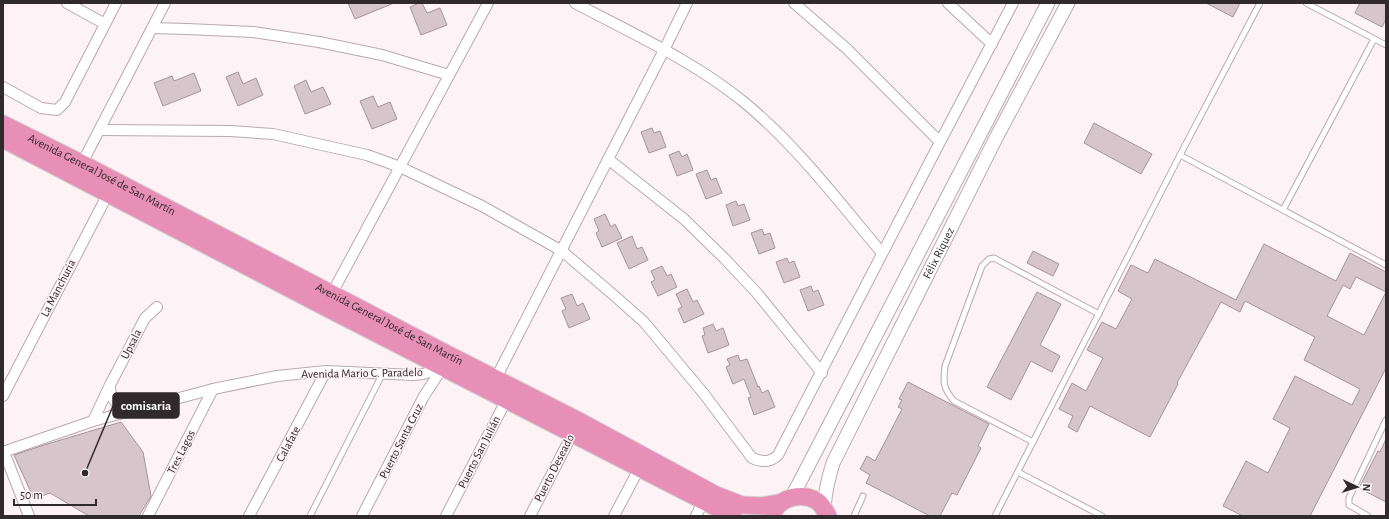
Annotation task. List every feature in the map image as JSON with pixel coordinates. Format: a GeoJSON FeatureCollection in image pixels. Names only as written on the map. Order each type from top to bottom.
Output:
{"type":"FeatureCollection","features":[{"type":"Feature","properties":{"kind":"highway","name":"Avenida General José de San Martín"},"geometry":{"type":"LineString","coordinates":[[3,124],[78,170],[111,188],[446,362],[643,462],[742,505],[781,505],[808,497],[817,502],[826,512]]}},
{"type":"Feature","properties":{"kind":"highway","name":"Avenida General José de San Martín"},"geometry":{"type":"LineString","coordinates":[[3,138],[78,170]]}},
{"type":"Feature","properties":{"kind":"highway","name":"Avenida General José de San Martín"},"geometry":{"type":"LineString","coordinates":[[446,362],[474,368],[496,378],[510,394]]}},
{"type":"Feature","properties":{"kind":"highway","name":"Avenida General José de San Martín"},"geometry":{"type":"LineString","coordinates":[[643,462],[700,509],[733,516]]}},
{"type":"Feature","properties":{"kind":"street"},"geometry":{"type":"LineString","coordinates":[[67,3],[105,24]]}},
{"type":"Feature","properties":{"kind":"street"},"geometry":{"type":"LineString","coordinates":[[3,87],[41,108],[57,110],[65,102],[116,3]]}},
{"type":"Feature","properties":{"kind":"street"},"geometry":{"type":"LineString","coordinates":[[78,170],[165,3]]}},
{"type":"Feature","properties":{"kind":"street"},"geometry":{"type":"LineString","coordinates":[[328,300],[488,3]]}},
{"type":"Feature","properties":{"kind":"street"},"geometry":{"type":"LineString","coordinates":[[575,3],[664,50],[712,79],[745,103],[807,164],[882,253]]}},
{"type":"Feature","properties":{"kind":"street"},"geometry":{"type":"LineString","coordinates":[[496,378],[687,3]]}},
{"type":"Feature","properties":{"kind":"street"},"geometry":{"type":"LineString","coordinates":[[794,3],[846,48],[940,142]]}},
{"type":"Feature","properties":{"kind":"street"},"geometry":{"type":"LineString","coordinates":[[948,3],[992,44]]}},
{"type":"Feature","properties":{"kind":"street"},"geometry":{"type":"LineString","coordinates":[[100,130],[230,131],[273,134],[367,155],[400,167],[482,206],[562,250],[644,322],[699,388],[752,458],[760,461],[767,461],[774,459],[778,455],[1013,3]]}},
{"type":"Feature","properties":{"kind":"street","name":"Félix Riquez"},"geometry":{"type":"LineString","coordinates":[[781,505],[1048,3]]}},
{"type":"Feature","properties":{"kind":"street","name":"Félix Riquez"},"geometry":{"type":"LineString","coordinates":[[826,512],[825,496],[827,480],[833,463],[997,136],[1068,3]]}},
{"type":"Feature","properties":{"kind":"street"},"geometry":{"type":"LineString","coordinates":[[152,28],[187,28],[253,32],[320,42],[382,55],[449,75]]}},
{"type":"Feature","properties":{"kind":"street"},"geometry":{"type":"LineString","coordinates":[[608,159],[684,219],[724,258],[756,292],[822,372]]}},
{"type":"Feature","properties":{"kind":"street","name":"La Manchuria"},"geometry":{"type":"LineString","coordinates":[[3,396],[111,188]]}},
{"type":"Feature","properties":{"kind":"street","name":"Upsala"},"geometry":{"type":"LineString","coordinates":[[93,421],[110,384],[145,318],[157,307]]}},
{"type":"Feature","properties":{"kind":"street","name":"Avenida Mario C. Paradelo"},"geometry":{"type":"LineString","coordinates":[[4,452],[93,421],[213,389],[277,376],[326,371],[423,374],[446,362]]}},
{"type":"Feature","properties":{"kind":"street","name":"Puerto Santa Cruz"},"geometry":{"type":"LineString","coordinates":[[362,516],[424,396],[446,362]]}},
{"type":"Feature","properties":{"kind":"street","name":"Calafate"},"geometry":{"type":"LineString","coordinates":[[250,516],[326,371]]}},
{"type":"Feature","properties":{"kind":"street"},"geometry":{"type":"LineString","coordinates":[[110,384],[110,393],[112,398],[128,412]]}},
{"type":"Feature","properties":{"kind":"street","name":"Tres Lagos"},"geometry":{"type":"LineString","coordinates":[[148,516],[213,389]]}},
{"type":"Feature","properties":{"kind":"street","name":"Puerto San Julián"},"geometry":{"type":"LineString","coordinates":[[446,516],[510,394]]}},
{"type":"Feature","properties":{"kind":"street","name":"Puerto Deseado"},"geometry":{"type":"LineString","coordinates":[[530,516],[576,427]]}},
{"type":"Feature","properties":{"kind":"street"},"geometry":{"type":"LineString","coordinates":[[4,452],[29,516]]}},
{"type":"Feature","properties":{"kind":"street"},"geometry":{"type":"LineString","coordinates":[[614,516],[643,462]]}},
{"type":"Feature","properties":{"kind":"lane"},"geometry":{"type":"LineString","coordinates":[[995,516],[1180,155],[1260,3]]}},
{"type":"Feature","properties":{"kind":"lane"},"geometry":{"type":"LineString","coordinates":[[1306,3],[1386,45]]}},
{"type":"Feature","properties":{"kind":"lane"},"geometry":{"type":"LineString","coordinates":[[1283,210],[1374,39]]}},
{"type":"Feature","properties":{"kind":"lane"},"geometry":{"type":"LineString","coordinates":[[1180,155],[1386,265]]}},
{"type":"Feature","properties":{"kind":"lane"},"geometry":{"type":"LineString","coordinates":[[1033,442],[954,401],[946,391],[943,380],[945,366],[982,266],[989,259],[994,258],[1099,314]]}},
{"type":"Feature","properties":{"kind":"lane"},"geometry":{"type":"LineString","coordinates":[[310,516],[383,373]]}},
{"type":"Feature","properties":{"kind":"lane"},"geometry":{"type":"LineString","coordinates":[[1368,516],[1349,505],[1349,498],[1386,420]]}},
{"type":"Feature","properties":{"kind":"lane"},"geometry":{"type":"LineString","coordinates":[[1018,472],[1102,516]]}},
{"type":"Feature","properties":{"kind":"lane"},"geometry":{"type":"LineString","coordinates":[[854,516],[863,496]]}},
{"type":"Feature","properties":{"kind":"building"},"geometry":{"type":"Polygon","coordinates":[[[348,3],[394,3],[355,19],[348,3]]]}},
{"type":"Feature","properties":{"kind":"building"},"geometry":{"type":"Polygon","coordinates":[[[422,3],[427,13],[440,8],[447,25],[421,35],[410,7],[422,3]]]}},
{"type":"Feature","properties":{"kind":"building"},"geometry":{"type":"Polygon","coordinates":[[[1206,3],[1240,3],[1233,17],[1206,3]]]}},
{"type":"Feature","properties":{"kind":"building"},"geometry":{"type":"Polygon","coordinates":[[[1360,3],[1386,3],[1386,19],[1382,27],[1355,13],[1360,3]]]}},
{"type":"Feature","properties":{"kind":"building"},"geometry":{"type":"Polygon","coordinates":[[[238,72],[243,84],[256,78],[263,95],[238,106],[226,77],[238,72]]]}},
{"type":"Feature","properties":{"kind":"building"},"geometry":{"type":"Polygon","coordinates":[[[194,73],[201,91],[163,106],[154,83],[172,76],[174,81],[194,73]]]}},
{"type":"Feature","properties":{"kind":"building"},"geometry":{"type":"Polygon","coordinates":[[[306,80],[311,92],[323,87],[331,104],[305,114],[294,86],[306,80]]]}},
{"type":"Feature","properties":{"kind":"building"},"geometry":{"type":"Polygon","coordinates":[[[373,96],[378,107],[390,102],[397,119],[372,129],[360,101],[373,96]]]}},
{"type":"Feature","properties":{"kind":"building"},"geometry":{"type":"Polygon","coordinates":[[[1094,123],[1152,154],[1141,174],[1084,143],[1094,123]]]}},
{"type":"Feature","properties":{"kind":"building"},"geometry":{"type":"Polygon","coordinates":[[[652,128],[654,133],[660,131],[666,147],[649,153],[641,132],[652,128]]]}},
{"type":"Feature","properties":{"kind":"building"},"geometry":{"type":"Polygon","coordinates":[[[679,151],[682,157],[687,154],[693,170],[677,176],[669,155],[679,151]]]}},
{"type":"Feature","properties":{"kind":"building"},"geometry":{"type":"Polygon","coordinates":[[[707,170],[711,180],[716,178],[722,193],[706,199],[696,174],[707,170]]]}},
{"type":"Feature","properties":{"kind":"building"},"geometry":{"type":"Polygon","coordinates":[[[736,201],[738,206],[744,204],[750,220],[733,226],[726,205],[736,201]]]}},
{"type":"Feature","properties":{"kind":"building"},"geometry":{"type":"Polygon","coordinates":[[[605,214],[611,227],[615,224],[622,238],[602,247],[596,233],[599,231],[594,219],[605,214]]]}},
{"type":"Feature","properties":{"kind":"building"},"geometry":{"type":"Polygon","coordinates":[[[762,229],[764,235],[770,233],[775,248],[759,254],[751,233],[762,229]]]}},
{"type":"Feature","properties":{"kind":"building"},"geometry":{"type":"Polygon","coordinates":[[[632,236],[637,249],[642,247],[648,260],[629,269],[617,243],[632,236]]]}},
{"type":"Feature","properties":{"kind":"building"},"geometry":{"type":"Polygon","coordinates":[[[1264,244],[1336,281],[1350,253],[1386,272],[1386,292],[1386,368],[1310,516],[1243,516],[1223,506],[1246,461],[1268,473],[1290,428],[1273,419],[1295,376],[1352,405],[1360,389],[1304,360],[1315,337],[1245,301],[1240,312],[1221,302],[1177,383],[1178,384],[1150,437],[1090,406],[1077,432],[1068,427],[1073,416],[1059,409],[1072,383],[1086,391],[1103,358],[1087,350],[1102,322],[1116,329],[1132,299],[1118,291],[1131,265],[1148,273],[1155,259],[1236,300],[1264,244]],[[1356,277],[1350,289],[1343,285],[1327,316],[1364,335],[1386,292],[1356,277]]]}},
{"type":"Feature","properties":{"kind":"building"},"geometry":{"type":"Polygon","coordinates":[[[1033,251],[1059,264],[1053,276],[1027,263],[1033,251]]]}},
{"type":"Feature","properties":{"kind":"building"},"geometry":{"type":"Polygon","coordinates":[[[787,258],[789,263],[794,261],[800,277],[784,283],[776,262],[787,258]]]}},
{"type":"Feature","properties":{"kind":"building"},"geometry":{"type":"Polygon","coordinates":[[[662,266],[667,276],[671,274],[677,287],[658,296],[651,282],[655,280],[651,271],[662,266]]]}},
{"type":"Feature","properties":{"kind":"building"},"geometry":{"type":"Polygon","coordinates":[[[811,286],[813,292],[818,290],[824,305],[808,311],[800,290],[811,286]]]}},
{"type":"Feature","properties":{"kind":"building"},"geometry":{"type":"Polygon","coordinates":[[[687,289],[693,302],[697,300],[704,314],[684,323],[678,309],[682,307],[676,294],[687,289]]]}},
{"type":"Feature","properties":{"kind":"building"},"geometry":{"type":"Polygon","coordinates":[[[1037,292],[1061,304],[1040,345],[1060,356],[1052,372],[1031,361],[1011,400],[987,387],[1037,292]]]}},
{"type":"Feature","properties":{"kind":"building"},"geometry":{"type":"Polygon","coordinates":[[[572,294],[577,306],[583,303],[590,319],[569,328],[562,311],[566,309],[561,298],[572,294]]]}},
{"type":"Feature","properties":{"kind":"building"},"geometry":{"type":"Polygon","coordinates":[[[713,324],[716,331],[723,328],[729,345],[708,353],[702,336],[705,335],[703,328],[713,324]]]}},
{"type":"Feature","properties":{"kind":"building"},"geometry":{"type":"Polygon","coordinates":[[[738,355],[740,361],[747,359],[758,387],[759,386],[762,393],[768,390],[775,407],[754,415],[748,398],[751,397],[744,379],[733,384],[726,367],[730,365],[727,359],[738,355]]]}},
{"type":"Feature","properties":{"kind":"building"},"geometry":{"type":"Polygon","coordinates":[[[908,382],[989,424],[978,446],[981,448],[957,495],[952,493],[940,516],[930,516],[866,483],[870,475],[860,469],[867,456],[875,461],[902,409],[898,407],[902,400],[899,399],[908,382]]]}},
{"type":"Feature","properties":{"kind":"building"},"geometry":{"type":"Polygon","coordinates":[[[121,422],[143,452],[151,496],[139,516],[89,516],[50,493],[34,499],[14,455],[121,422]]]}},
{"type":"Feature","properties":{"kind":"building"},"geometry":{"type":"Polygon","coordinates":[[[1386,439],[1386,502],[1359,488],[1378,451],[1380,452],[1386,439]]]}},
{"type":"Feature","properties":{"kind":"place","name":"comisaria"},"geometry":{"type":"Point","coordinates":[85,473]}}]}
